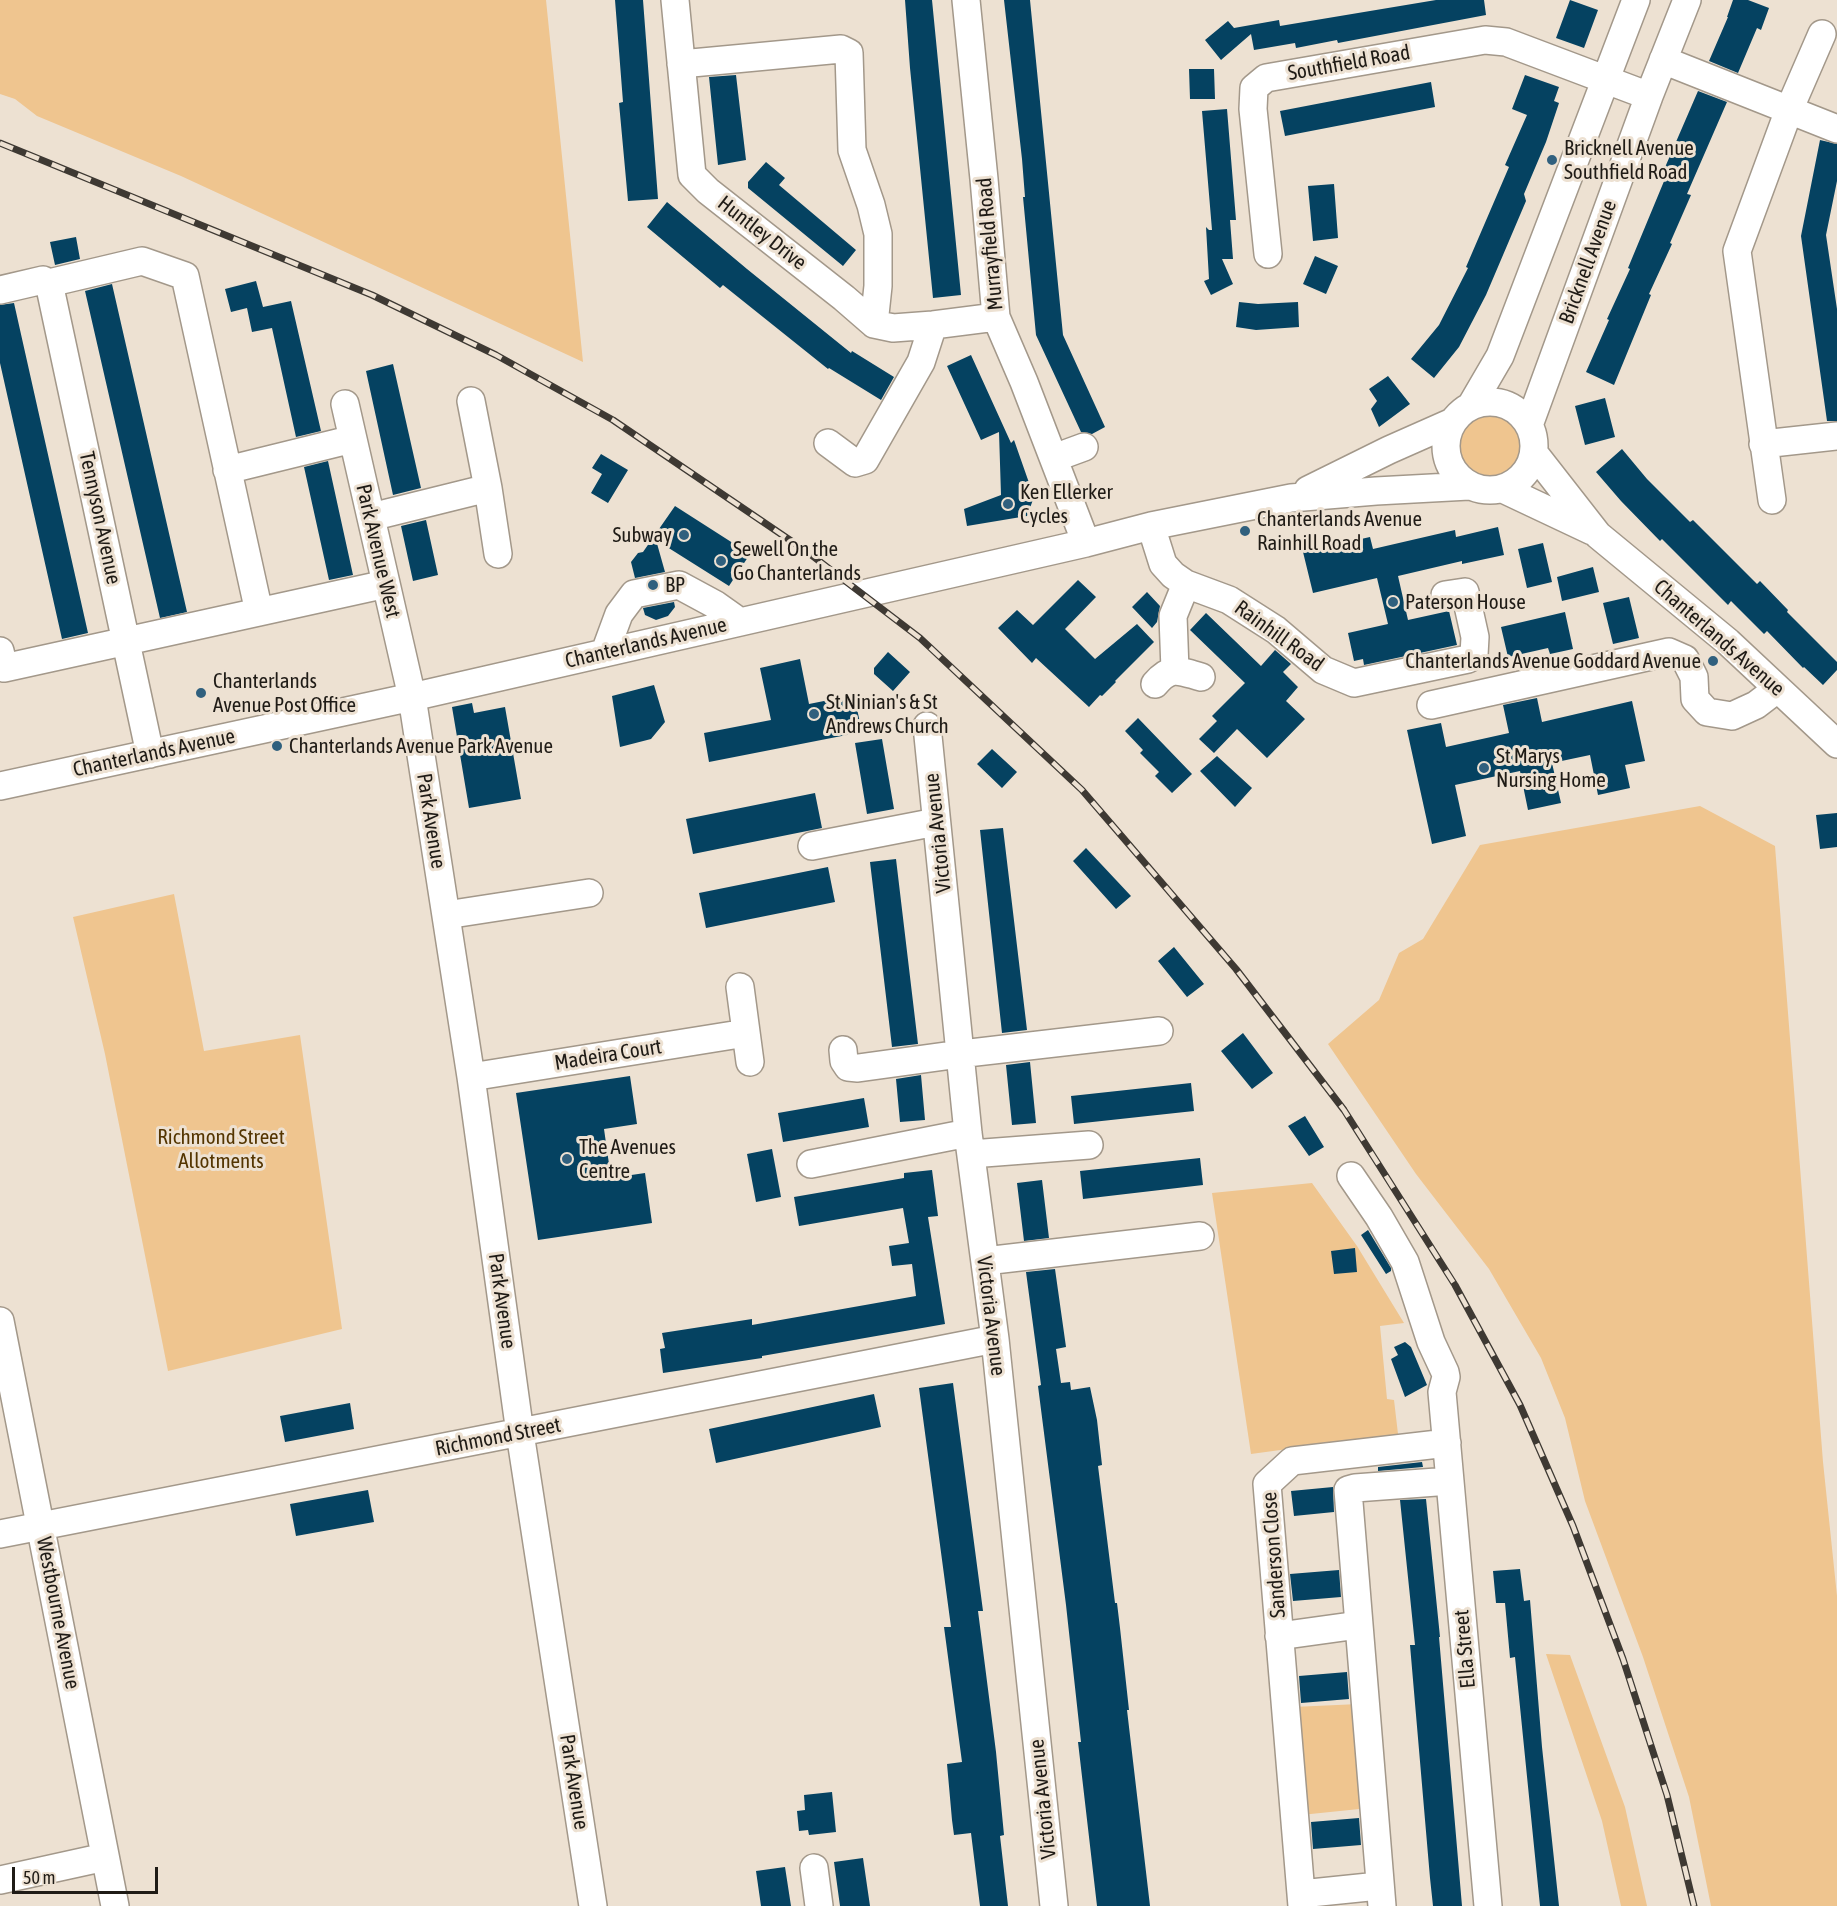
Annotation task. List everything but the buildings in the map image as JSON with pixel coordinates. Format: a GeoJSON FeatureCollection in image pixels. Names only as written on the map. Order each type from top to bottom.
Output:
{"type":"FeatureCollection","features":[{"type":"Feature","properties":{"kind":"street","name":"Huntley Drive"},"geometry":{"type":"LineString","coordinates":[[675,0],[693,175],[708,191],[874,324]]}},
{"type":"Feature","properties":{"kind":"street","name":"Murrayfield Road"},"geometry":{"type":"LineString","coordinates":[[966,0],[996,317],[1086,543]]}},
{"type":"Feature","properties":{"kind":"street"},"geometry":{"type":"LineString","coordinates":[[1472,404],[1492,400],[1514,408],[1530,425],[1535,442],[1534,453],[1523,476],[1503,489],[1486,491],[1469,486],[1453,473],[1444,444],[1450,423],[1472,404],[1500,356],[1636,0]]}},
{"type":"Feature","properties":{"kind":"street","name":"Bricknell Avenue"},"geometry":{"type":"LineString","coordinates":[[1530,425],[1649,96],[1687,0]]}},
{"type":"Feature","properties":{"kind":"street"},"geometry":{"type":"LineString","coordinates":[[1772,500],[1737,251],[1789,110],[1822,34]]}},
{"type":"Feature","properties":{"kind":"street","name":"Southfield Road"},"geometry":{"type":"LineString","coordinates":[[1268,254],[1253,109],[1254,88],[1266,78],[1485,40],[1506,42],[1649,96]]}},
{"type":"Feature","properties":{"kind":"street"},"geometry":{"type":"LineString","coordinates":[[681,64],[841,49],[849,53],[852,150],[871,205],[878,234],[878,286],[874,324],[893,328],[933,326],[996,317]]}},
{"type":"Feature","properties":{"kind":"street"},"geometry":{"type":"LineString","coordinates":[[1663,60],[1837,129]]}},
{"type":"Feature","properties":{"kind":"street"},"geometry":{"type":"LineString","coordinates":[[0,290],[44,280],[49,283],[142,261],[185,276],[259,612]]}},
{"type":"Feature","properties":{"kind":"street","name":"Tennyson Avenue"},"geometry":{"type":"LineString","coordinates":[[49,283],[150,754]]}},
{"type":"Feature","properties":{"kind":"street"},"geometry":{"type":"LineString","coordinates":[[828,443],[855,464],[865,460],[921,362],[933,326]]}},
{"type":"Feature","properties":{"kind":"street"},"geometry":{"type":"LineString","coordinates":[[471,401],[498,554]]}},
{"type":"Feature","properties":{"kind":"street","name":"Park Avenue West"},"geometry":{"type":"LineString","coordinates":[[345,404],[412,697]]}},
{"type":"Feature","properties":{"kind":"street","name":"Chanterlands Avenue"},"geometry":{"type":"LineString","coordinates":[[1291,498],[1450,423]]}},
{"type":"Feature","properties":{"kind":"street"},"geometry":{"type":"LineString","coordinates":[[1763,444],[1837,436]]}},
{"type":"Feature","properties":{"kind":"street"},"geometry":{"type":"LineString","coordinates":[[227,471],[353,440]]}},
{"type":"Feature","properties":{"kind":"street"},"geometry":{"type":"LineString","coordinates":[[1054,458],[1084,447]]}},
{"type":"Feature","properties":{"kind":"street","name":"Chanterlands Avenue"},"geometry":{"type":"LineString","coordinates":[[1534,453],[1598,535],[1728,642],[1837,744]]}},
{"type":"Feature","properties":{"kind":"street","name":"Chanterlands Avenue"},"geometry":{"type":"LineString","coordinates":[[0,786],[412,697],[1086,543],[1151,526],[1291,498],[1376,490],[1469,486]]}},
{"type":"Feature","properties":{"kind":"street"},"geometry":{"type":"LineString","coordinates":[[371,517],[488,488]]}},
{"type":"Feature","properties":{"kind":"street","name":"Chanterlands Avenue"},"geometry":{"type":"LineString","coordinates":[[1503,489],[1598,535]]}},
{"type":"Feature","properties":{"kind":"street","name":"Rainhill Road"},"geometry":{"type":"LineString","coordinates":[[1151,526],[1163,564],[1173,575],[1186,584],[1229,600],[1276,630],[1323,670],[1354,683],[1468,659],[1474,655],[1475,637],[1465,592],[1444,595]]}},
{"type":"Feature","properties":{"kind":"street"},"geometry":{"type":"LineString","coordinates":[[0,651],[4,668],[386,584]]}},
{"type":"Feature","properties":{"kind":"street"},"geometry":{"type":"LineString","coordinates":[[1186,584],[1173,616],[1165,677],[1201,677]]}},
{"type":"Feature","properties":{"kind":"street"},"geometry":{"type":"LineString","coordinates":[[605,652],[627,591],[679,585],[716,605],[740,622]]}},
{"type":"Feature","properties":{"kind":"street"},"geometry":{"type":"LineString","coordinates":[[1431,705],[1669,652],[1685,659],[1694,677],[1695,699],[1707,712],[1732,716],[1756,705],[1777,689]]}},
{"type":"Feature","properties":{"kind":"street","name":"Park Avenue"},"geometry":{"type":"LineString","coordinates":[[412,697],[471,1077],[520,1433],[593,1906]]}},
{"type":"Feature","properties":{"kind":"street","name":"Victoria Avenue"},"geometry":{"type":"LineString","coordinates":[[927,726],[969,1143],[995,1339],[1054,1906]]}},
{"type":"Feature","properties":{"kind":"street"},"geometry":{"type":"LineString","coordinates":[[812,846],[936,822]]}},
{"type":"Feature","properties":{"kind":"street"},"geometry":{"type":"LineString","coordinates":[[446,915],[589,893]]}},
{"type":"Feature","properties":{"kind":"street"},"geometry":{"type":"LineString","coordinates":[[740,987],[750,1062]]}},
{"type":"Feature","properties":{"kind":"street"},"geometry":{"type":"LineString","coordinates":[[843,1050],[844,1061],[848,1067],[858,1068],[960,1053],[1159,1031]]}},
{"type":"Feature","properties":{"kind":"street","name":"Madeira Court"},"geometry":{"type":"LineString","coordinates":[[471,1077],[746,1033]]}},
{"type":"Feature","properties":{"kind":"street"},"geometry":{"type":"LineString","coordinates":[[811,1164],[969,1143],[1089,1145]]}},
{"type":"Feature","properties":{"kind":"street","name":"Ella Street"},"geometry":{"type":"LineString","coordinates":[[1351,1176],[1379,1217],[1405,1262],[1431,1341],[1445,1372],[1442,1392],[1488,1906]]}},
{"type":"Feature","properties":{"kind":"street"},"geometry":{"type":"LineString","coordinates":[[985,1261],[1200,1236]]}},
{"type":"Feature","properties":{"kind":"street","name":"Westbourne Avenue"},"geometry":{"type":"LineString","coordinates":[[0,1321],[115,1906]]}},
{"type":"Feature","properties":{"kind":"street","name":"Richmond Street"},"geometry":{"type":"LineString","coordinates":[[0,1534],[995,1339]]}},
{"type":"Feature","properties":{"kind":"street","name":"Sanderson Close"},"geometry":{"type":"LineString","coordinates":[[1376,1897],[1302,1900],[1267,1484],[1292,1461],[1447,1443]]}},
{"type":"Feature","properties":{"kind":"street"},"geometry":{"type":"LineString","coordinates":[[1376,1897],[1348,1490],[1450,1481]]}},
{"type":"Feature","properties":{"kind":"street","name":"Sanderson Close"},"geometry":{"type":"LineString","coordinates":[[1279,1636],[1344,1627]]}},
{"type":"Feature","properties":{"kind":"street"},"geometry":{"type":"LineString","coordinates":[[0,1880],[105,1857]]}},
{"type":"Feature","properties":{"kind":"street"},"geometry":{"type":"LineString","coordinates":[[814,1868],[819,1906]]}},
{"type":"Feature","properties":{"kind":"green space"},"geometry":{"type":"Polygon","coordinates":[[[0,0],[546,0],[583,362],[181,176],[37,116],[15,99],[0,94],[0,0]]]}},
{"type":"Feature","properties":{"kind":"green space"},"geometry":{"type":"Polygon","coordinates":[[[1488,411],[1501,414],[1511,421],[1518,431],[1521,444],[1518,457],[1511,467],[1501,474],[1488,477],[1475,474],[1465,467],[1458,457],[1455,444],[1458,431],[1465,421],[1475,414],[1488,411]]]}},
{"type":"Feature","properties":{"kind":"green space"},"geometry":{"type":"Polygon","coordinates":[[[1700,806],[1775,846],[1823,1462],[1837,1596],[1837,1906],[1711,1906],[1689,1797],[1643,1657],[1585,1501],[1565,1418],[1541,1358],[1489,1269],[1416,1174],[1328,1044],[1379,1000],[1399,953],[1423,939],[1480,845],[1700,806]]]}},
{"type":"Feature","properties":{"kind":"green space","name":"Richmond Street Allotments"},"geometry":{"type":"Polygon","coordinates":[[[174,894],[204,1051],[300,1035],[342,1329],[168,1371],[105,1054],[73,917],[174,894]]]}},
{"type":"Feature","properties":{"kind":"green space"},"geometry":{"type":"Polygon","coordinates":[[[1312,1183],[1357,1246],[1404,1323],[1380,1326],[1387,1399],[1394,1400],[1398,1434],[1251,1454],[1212,1193],[1312,1183]]]}},
{"type":"Feature","properties":{"kind":"green space"},"geometry":{"type":"Polygon","coordinates":[[[1546,1654],[1570,1655],[1625,1807],[1647,1906],[1621,1906],[1602,1821],[1546,1654]]]}},
{"type":"Feature","properties":{"kind":"green space"},"geometry":{"type":"Polygon","coordinates":[[[1359,1704],[1369,1808],[1301,1815],[1293,1707],[1359,1704]]]}},
{"type":"Feature","properties":{"kind":"railway"},"geometry":{"type":"LineString","coordinates":[[0,143],[372,295],[496,355],[613,420],[806,551],[920,638],[1082,790],[1236,969],[1344,1110],[1455,1285],[1520,1405],[1573,1526],[1623,1659],[1667,1795],[1694,1906]]}},
{"type":"Feature","properties":{"kind":"place","name":"Bricknell Avenue Southfield Road"},"geometry":{"type":"Point","coordinates":[1552,160]}},
{"type":"Feature","properties":{"kind":"place","name":"Ken Ellerker Cycles"},"geometry":{"type":"Point","coordinates":[1008,504]}},
{"type":"Feature","properties":{"kind":"place","name":"Chanterlands Avenue Rainhill Road"},"geometry":{"type":"Point","coordinates":[1245,531]}},
{"type":"Feature","properties":{"kind":"place","name":"Subway"},"geometry":{"type":"Point","coordinates":[684,535]}},
{"type":"Feature","properties":{"kind":"place","name":"Sewell On the Go Chanterlands"},"geometry":{"type":"Point","coordinates":[721,561]}},
{"type":"Feature","properties":{"kind":"place","name":"BP"},"geometry":{"type":"Point","coordinates":[653,585]}},
{"type":"Feature","properties":{"kind":"place","name":"Paterson House"},"geometry":{"type":"Point","coordinates":[1393,602]}},
{"type":"Feature","properties":{"kind":"place","name":"Chanterlands Avenue Goddard Avenue"},"geometry":{"type":"Point","coordinates":[1713,661]}},
{"type":"Feature","properties":{"kind":"place","name":"Chanterlands Avenue Post Office"},"geometry":{"type":"Point","coordinates":[201,693]}},
{"type":"Feature","properties":{"kind":"place","name":"St Ninian's & St Andrews Church"},"geometry":{"type":"Point","coordinates":[814,714]}},
{"type":"Feature","properties":{"kind":"place","name":"Chanterlands Avenue Park Avenue"},"geometry":{"type":"Point","coordinates":[277,746]}},
{"type":"Feature","properties":{"kind":"place","name":"St Marys Nursing Home"},"geometry":{"type":"Point","coordinates":[1484,768]}},
{"type":"Feature","properties":{"kind":"place","name":"The Avenues Centre"},"geometry":{"type":"Point","coordinates":[567,1159]}}]}
